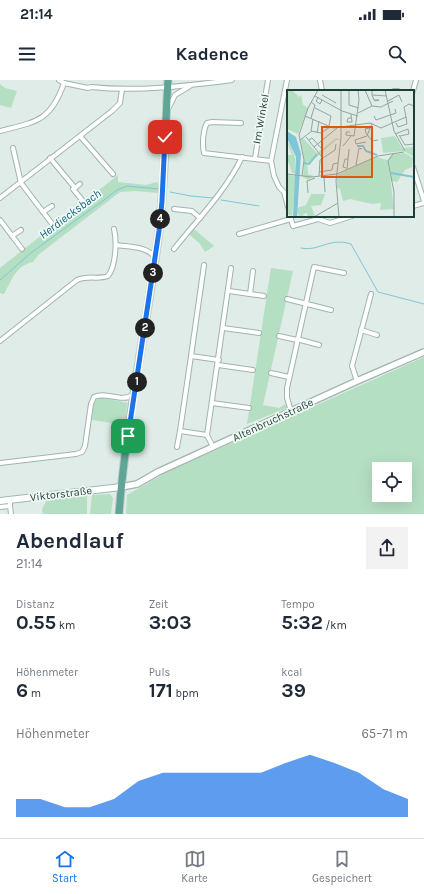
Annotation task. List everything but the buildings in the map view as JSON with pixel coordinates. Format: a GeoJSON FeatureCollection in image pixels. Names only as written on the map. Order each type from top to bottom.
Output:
{"type":"FeatureCollection","features":[{"type":"Feature","properties":{"kind":"main road"},"geometry":{"type":"LineString","coordinates":[[119,514],[133,406],[158,240],[162,201],[168,83]]}},
{"type":"Feature","properties":{"kind":"main road","name":"Viktorstraße"},"geometry":{"type":"LineString","coordinates":[[0,501],[10,503],[122,487]]}},
{"type":"Feature","properties":{"kind":"street"},"geometry":{"type":"LineString","coordinates":[[59,80],[64,83],[88,88],[122,89],[168,83],[192,85],[232,80]]}},
{"type":"Feature","properties":{"kind":"street","name":"Im Winkel"},"geometry":{"type":"LineString","coordinates":[[254,158],[268,80]]}},
{"type":"Feature","properties":{"kind":"street"},"geometry":{"type":"LineString","coordinates":[[286,192],[279,187],[274,176],[271,161],[287,80]]}},
{"type":"Feature","properties":{"kind":"street"},"geometry":{"type":"LineString","coordinates":[[320,80],[322,90]]}},
{"type":"Feature","properties":{"kind":"street"},"geometry":{"type":"LineString","coordinates":[[413,90],[416,80]]}},
{"type":"Feature","properties":{"kind":"street"},"geometry":{"type":"LineString","coordinates":[[0,131],[26,125],[48,114],[60,95],[64,83]]}},
{"type":"Feature","properties":{"kind":"street"},"geometry":{"type":"LineString","coordinates":[[167,113],[175,95],[179,91],[192,85]]}},
{"type":"Feature","properties":{"kind":"street"},"geometry":{"type":"LineString","coordinates":[[0,198],[112,111],[120,102],[122,89]]}},
{"type":"Feature","properties":{"kind":"street"},"geometry":{"type":"LineString","coordinates":[[241,123],[207,123],[205,126],[203,148],[205,154],[271,161]]}},
{"type":"Feature","properties":{"kind":"street"},"geometry":{"type":"LineString","coordinates":[[80,136],[113,174]]}},
{"type":"Feature","properties":{"kind":"street"},"geometry":{"type":"LineString","coordinates":[[13,148],[21,183],[53,225]]}},
{"type":"Feature","properties":{"kind":"street"},"geometry":{"type":"LineString","coordinates":[[174,249],[215,200],[237,168],[242,157]]}},
{"type":"Feature","properties":{"kind":"street"},"geometry":{"type":"LineString","coordinates":[[50,158],[75,188],[73,189],[83,201]]}},
{"type":"Feature","properties":{"kind":"street"},"geometry":{"type":"LineString","coordinates":[[414,170],[424,202],[414,206]]}},
{"type":"Feature","properties":{"kind":"street"},"geometry":{"type":"LineString","coordinates":[[75,188],[80,184]]}},
{"type":"Feature","properties":{"kind":"street"},"geometry":{"type":"LineString","coordinates":[[43,212],[52,206]]}},
{"type":"Feature","properties":{"kind":"street"},"geometry":{"type":"LineString","coordinates":[[174,209],[192,211],[200,218]]}},
{"type":"Feature","properties":{"kind":"street"},"geometry":{"type":"LineString","coordinates":[[239,234],[290,217],[293,226],[318,219],[330,223],[349,217]]}},
{"type":"Feature","properties":{"kind":"street"},"geometry":{"type":"LineString","coordinates":[[328,217],[330,223]]}},
{"type":"Feature","properties":{"kind":"street"},"geometry":{"type":"LineString","coordinates":[[0,220],[22,249]]}},
{"type":"Feature","properties":{"kind":"street"},"geometry":{"type":"LineString","coordinates":[[0,341],[77,280],[90,277],[103,278],[108,276],[113,268],[116,245],[114,229]]}},
{"type":"Feature","properties":{"kind":"street"},"geometry":{"type":"LineString","coordinates":[[12,236],[21,230]]}},
{"type":"Feature","properties":{"kind":"street"},"geometry":{"type":"LineString","coordinates":[[116,245],[144,249],[152,248],[158,240]]}},
{"type":"Feature","properties":{"kind":"street"},"geometry":{"type":"LineString","coordinates":[[144,249],[151,253],[155,258]]}},
{"type":"Feature","properties":{"kind":"street"},"geometry":{"type":"LineString","coordinates":[[177,447],[204,265]]}},
{"type":"Feature","properties":{"kind":"street"},"geometry":{"type":"LineString","coordinates":[[291,411],[287,398],[289,377],[304,304],[314,266],[344,273]]}},
{"type":"Feature","properties":{"kind":"street"},"geometry":{"type":"LineString","coordinates":[[214,447],[207,435],[229,291],[231,268]]}},
{"type":"Feature","properties":{"kind":"street"},"geometry":{"type":"LineString","coordinates":[[250,294],[253,272]]}},
{"type":"Feature","properties":{"kind":"street"},"geometry":{"type":"LineString","coordinates":[[229,291],[264,296]]}},
{"type":"Feature","properties":{"kind":"street"},"geometry":{"type":"LineString","coordinates":[[357,381],[352,366],[371,294]]}},
{"type":"Feature","properties":{"kind":"street"},"geometry":{"type":"LineString","coordinates":[[287,299],[331,310]]}},
{"type":"Feature","properties":{"kind":"street"},"geometry":{"type":"LineString","coordinates":[[223,328],[259,333]]}},
{"type":"Feature","properties":{"kind":"street"},"geometry":{"type":"LineString","coordinates":[[361,330],[377,335]]}},
{"type":"Feature","properties":{"kind":"street"},"geometry":{"type":"LineString","coordinates":[[279,336],[320,345]]}},
{"type":"Feature","properties":{"kind":"street","name":"Altenbruchstraße"},"geometry":{"type":"LineString","coordinates":[[122,487],[137,484],[158,472],[424,352]]}},
{"type":"Feature","properties":{"kind":"street"},"geometry":{"type":"LineString","coordinates":[[191,356],[219,360]]}},
{"type":"Feature","properties":{"kind":"street"},"geometry":{"type":"LineString","coordinates":[[218,366],[254,370]]}},
{"type":"Feature","properties":{"kind":"street"},"geometry":{"type":"LineString","coordinates":[[271,373],[289,377]]}},
{"type":"Feature","properties":{"kind":"street"},"geometry":{"type":"LineString","coordinates":[[0,463],[82,452],[85,446],[91,404],[94,397],[98,395],[122,398],[129,397],[135,393]]}},
{"type":"Feature","properties":{"kind":"street"},"geometry":{"type":"LineString","coordinates":[[122,398],[133,406]]}},
{"type":"Feature","properties":{"kind":"street"},"geometry":{"type":"LineString","coordinates":[[212,403],[249,408]]}},
{"type":"Feature","properties":{"kind":"street"},"geometry":{"type":"LineString","coordinates":[[180,431],[207,435]]}},
{"type":"Feature","properties":{"kind":"street"},"geometry":{"type":"LineString","coordinates":[[0,508],[10,503],[11,514]]}},
{"type":"Feature","properties":{"kind":"green space"},"geometry":{"type":"Polygon","coordinates":[[[0,84],[5,88],[17,91],[11,108],[0,105],[0,84]]]}},
{"type":"Feature","properties":{"kind":"green space"},"geometry":{"type":"Polygon","coordinates":[[[118,175],[118,182],[146,185],[157,182],[159,186],[159,193],[135,191],[120,192],[38,255],[33,262],[18,270],[4,294],[0,293],[0,268],[118,175]]]}},
{"type":"Feature","properties":{"kind":"green space"},"geometry":{"type":"Polygon","coordinates":[[[194,229],[214,246],[205,252],[200,244],[189,234],[194,229]]]}},
{"type":"Feature","properties":{"kind":"green space"},"geometry":{"type":"Polygon","coordinates":[[[271,268],[293,271],[263,405],[279,408],[285,404],[287,408],[247,424],[271,268]]]}},
{"type":"Feature","properties":{"kind":"green space"},"geometry":{"type":"Polygon","coordinates":[[[424,357],[424,514],[126,514],[127,495],[167,472],[424,357]]]}},
{"type":"Feature","properties":{"kind":"green space"},"geometry":{"type":"Polygon","coordinates":[[[100,397],[127,403],[125,425],[92,420],[94,403],[100,397]]]}},
{"type":"Feature","properties":{"kind":"green space"},"geometry":{"type":"Polygon","coordinates":[[[110,494],[113,498],[111,514],[90,514],[92,495],[110,494]]]}},
{"type":"Feature","properties":{"kind":"green space"},"geometry":{"type":"Polygon","coordinates":[[[87,495],[87,514],[43,514],[42,512],[47,499],[87,495]]]}},
{"type":"Feature","properties":{"kind":"waterway","name":"Herdiecksbach"},"geometry":{"type":"LineString","coordinates":[[0,280],[32,252],[117,190],[127,186],[159,189]]}},
{"type":"Feature","properties":{"kind":"waterway","name":"Herdiecksbach"},"geometry":{"type":"LineString","coordinates":[[170,192],[213,198]]}},
{"type":"Feature","properties":{"kind":"waterway","name":"Herdiecksbach"},"geometry":{"type":"LineString","coordinates":[[221,200],[259,206]]}},
{"type":"Feature","properties":{"kind":"waterway","name":"Herdiecksbach"},"geometry":{"type":"LineString","coordinates":[[301,248],[313,248],[336,242],[351,244],[378,292],[424,304]]}},
{"type":"Feature","properties":{"kind":"route"},"geometry":{"type":"LineString","coordinates":[[128,436],[159,231],[164,173],[165,137]]}}]}
